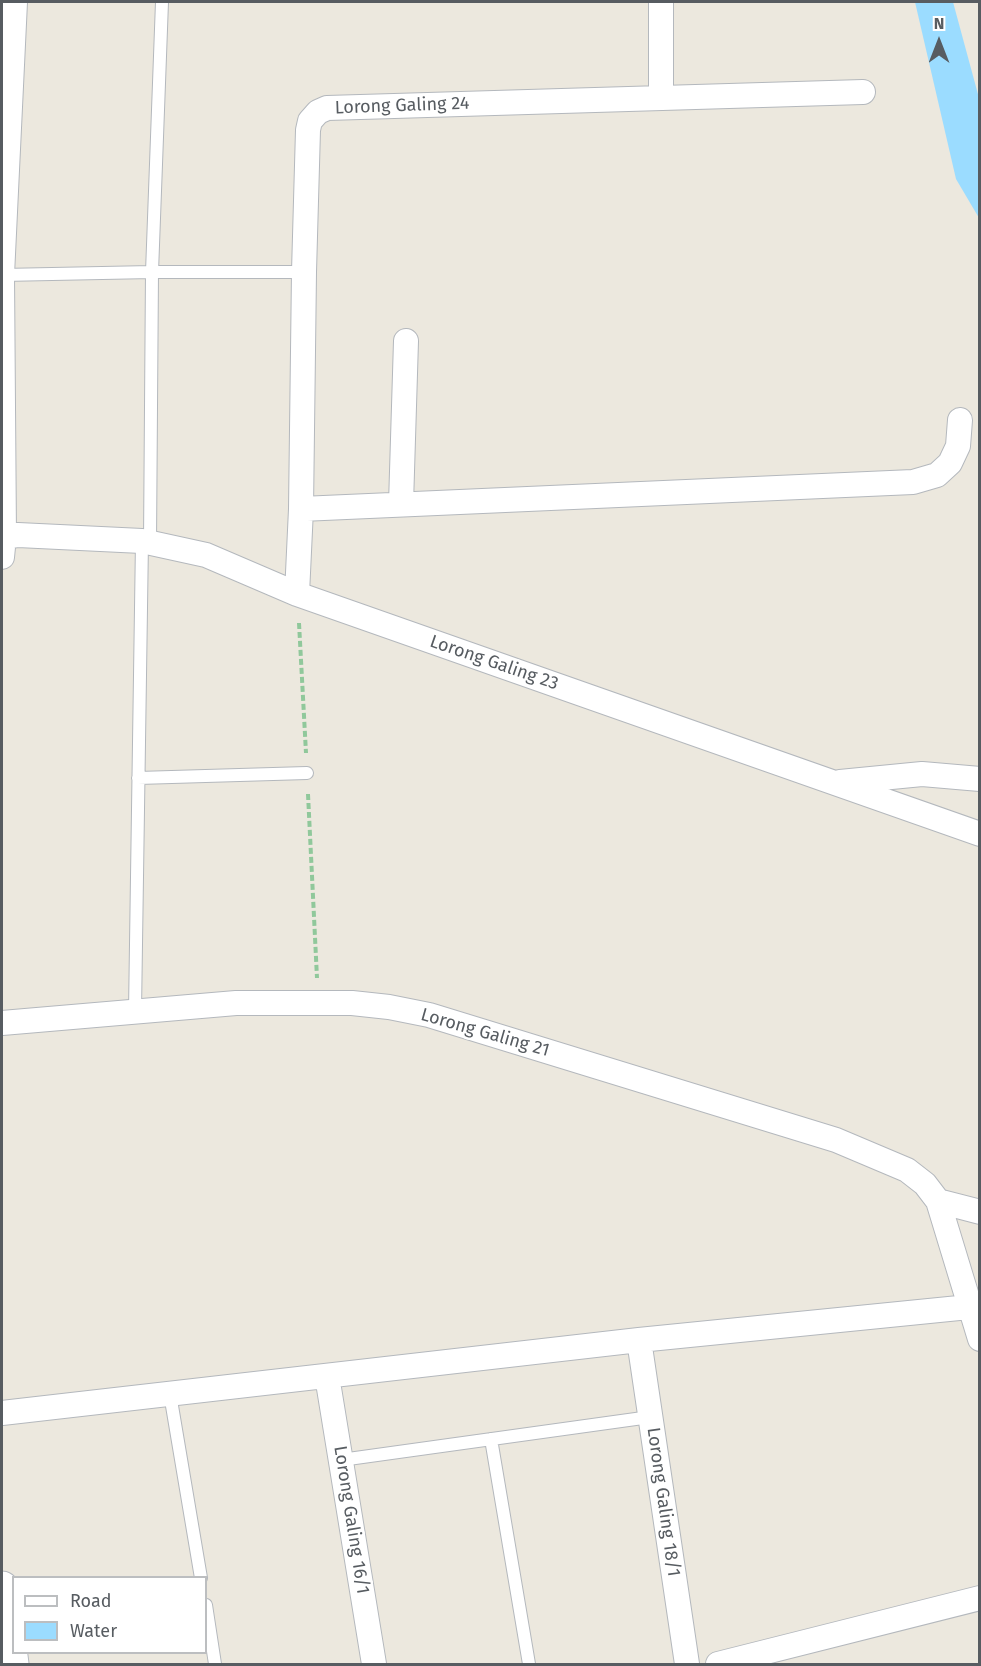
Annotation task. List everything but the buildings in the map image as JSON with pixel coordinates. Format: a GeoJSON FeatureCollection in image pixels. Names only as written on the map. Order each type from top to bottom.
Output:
{"type":"FeatureCollection","features":[{"type":"Feature","properties":{"kind":"street"},"geometry":{"type":"LineString","coordinates":[[2,543],[2,275],[15,2]]}},
{"type":"Feature","properties":{"kind":"street"},"geometry":{"type":"LineString","coordinates":[[661,98],[662,2]]}},
{"type":"Feature","properties":{"kind":"street","name":"Lorong Galing 24"},"geometry":{"type":"LineString","coordinates":[[297,594],[301,509],[308,130],[310,121],[318,112],[327,108],[863,92]]}},
{"type":"Feature","properties":{"kind":"street"},"geometry":{"type":"LineString","coordinates":[[401,504],[406,341]]}},
{"type":"Feature","properties":{"kind":"street"},"geometry":{"type":"LineString","coordinates":[[301,509],[914,482],[937,475],[950,463],[958,446],[960,420]]}},
{"type":"Feature","properties":{"kind":"street","name":"Lorong Galing 23"},"geometry":{"type":"LineString","coordinates":[[2,543],[41,536],[146,541],[206,555],[297,594],[980,834]]}},
{"type":"Feature","properties":{"kind":"street"},"geometry":{"type":"LineString","coordinates":[[834,783],[922,774],[980,779]]}},
{"type":"Feature","properties":{"kind":"street","name":"Lorong Galing 21"},"geometry":{"type":"LineString","coordinates":[[2,1023],[236,1003],[352,1003],[389,1007],[429,1015],[836,1140],[907,1170],[925,1184],[938,1201]]}},
{"type":"Feature","properties":{"kind":"street"},"geometry":{"type":"LineString","coordinates":[[938,1201],[980,1212]]}},
{"type":"Feature","properties":{"kind":"street"},"geometry":{"type":"LineString","coordinates":[[938,1201],[980,1339]]}},
{"type":"Feature","properties":{"kind":"street"},"geometry":{"type":"LineString","coordinates":[[2,1413],[639,1340],[969,1307]]}},
{"type":"Feature","properties":{"kind":"street","name":"Lorong Galing 18/1"},"geometry":{"type":"LineString","coordinates":[[639,1340],[687,1665]]}},
{"type":"Feature","properties":{"kind":"street","name":"Lorong Galing 16/1"},"geometry":{"type":"LineString","coordinates":[[327,1376],[374,1665]]}},
{"type":"Feature","properties":{"kind":"street"},"geometry":{"type":"LineString","coordinates":[[2,1588],[12,1665]]}},
{"type":"Feature","properties":{"kind":"street"},"geometry":{"type":"LineString","coordinates":[[718,1665],[980,1598]]}},
{"type":"Feature","properties":{"kind":"lane"},"geometry":{"type":"LineString","coordinates":[[135,1011],[138,778],[162,2]]}},
{"type":"Feature","properties":{"kind":"lane"},"geometry":{"type":"LineString","coordinates":[[2,275],[304,272]]}},
{"type":"Feature","properties":{"kind":"lane"},"geometry":{"type":"LineString","coordinates":[[138,778],[307,773]]}},
{"type":"Feature","properties":{"kind":"lane"},"geometry":{"type":"LineString","coordinates":[[170,1394],[201,1576]]}},
{"type":"Feature","properties":{"kind":"lane"},"geometry":{"type":"LineString","coordinates":[[341,1460],[650,1417]]}},
{"type":"Feature","properties":{"kind":"lane"},"geometry":{"type":"LineString","coordinates":[[491,1439],[529,1665]]}},
{"type":"Feature","properties":{"kind":"lane"},"geometry":{"type":"LineString","coordinates":[[207,1612],[215,1665]]}},
{"type":"Feature","properties":{"kind":"path"},"geometry":{"type":"LineString","coordinates":[[297,594],[318,1003]]}},
{"type":"Feature","properties":{"kind":"water"},"geometry":{"type":"Polygon","coordinates":[[[915,2],[953,2],[979,98],[979,218],[956,179],[915,2]]]}}]}
